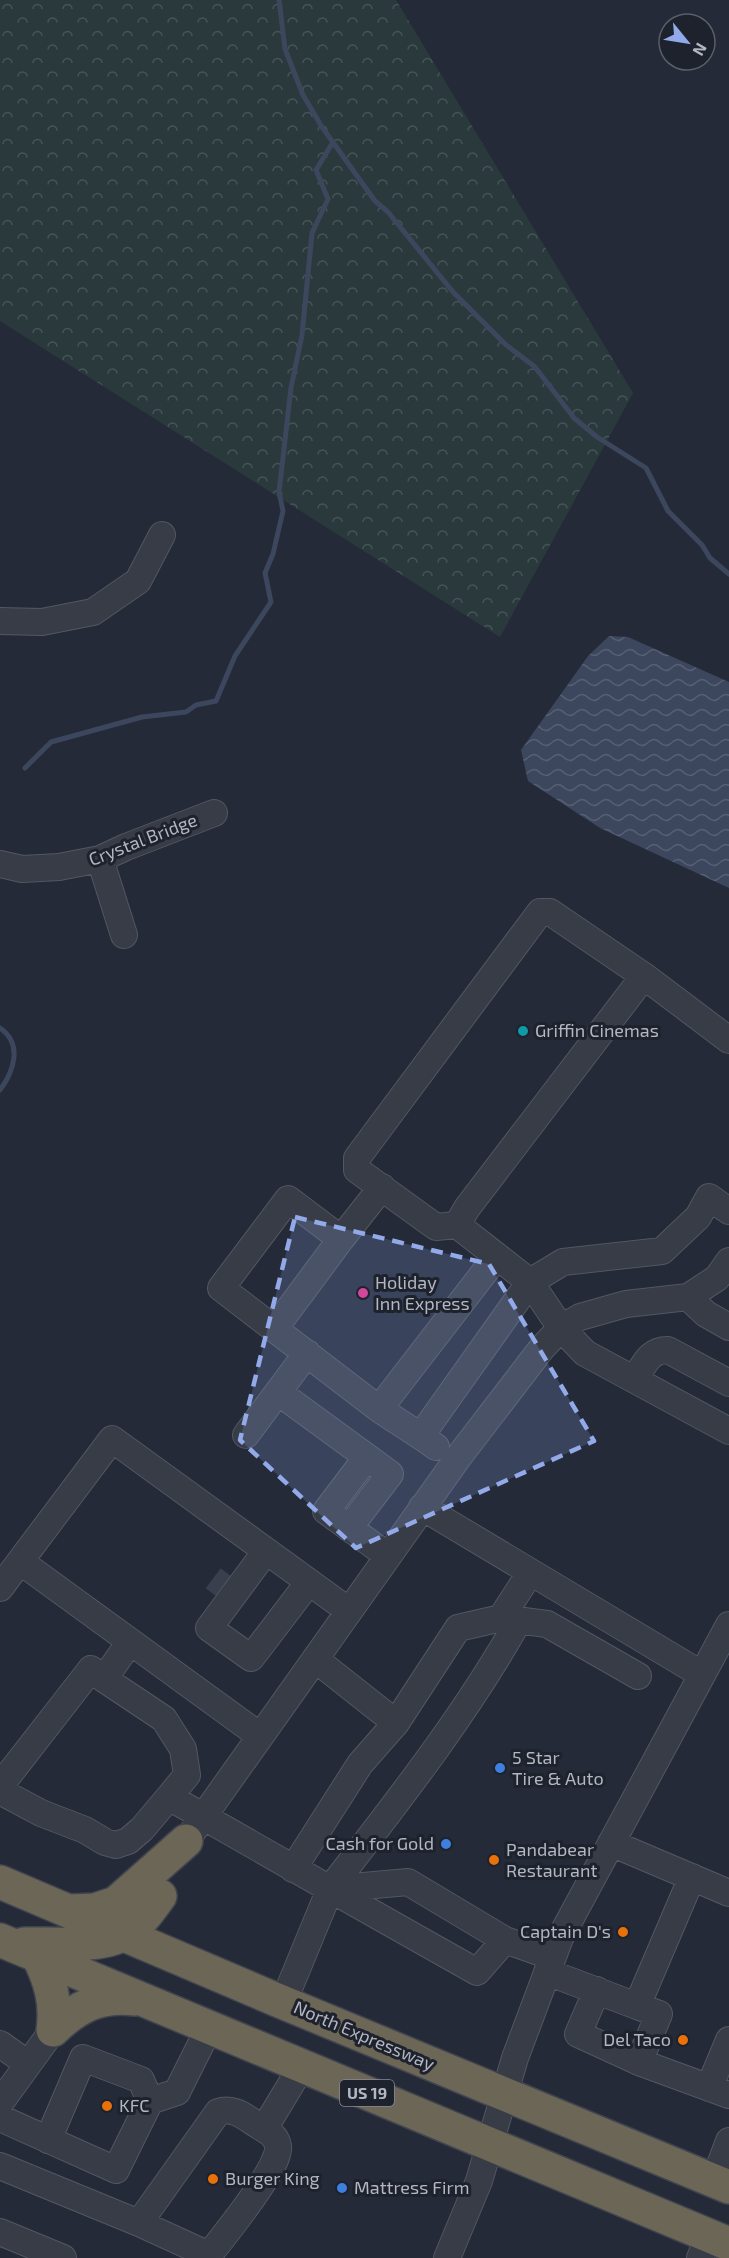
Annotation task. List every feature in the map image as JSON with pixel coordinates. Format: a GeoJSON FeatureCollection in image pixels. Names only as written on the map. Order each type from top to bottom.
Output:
{"type":"FeatureCollection","features":[{"type":"Feature","properties":{"kind":"highway"},"geometry":{"type":"LineString","coordinates":[[16,1947],[92,1943],[123,1935],[138,1923],[160,1896],[194,1829]]}},
{"type":"Feature","properties":{"kind":"highway"},"geometry":{"type":"LineString","coordinates":[[66,1911],[95,1910],[116,1904],[194,1829]]}},
{"type":"Feature","properties":{"kind":"highway","name":"North Expressway"},"geometry":{"type":"LineString","coordinates":[[0,1882],[505,2096],[721,2184]]}},
{"type":"Feature","properties":{"kind":"highway"},"geometry":{"type":"LineString","coordinates":[[160,1896],[156,1917],[156,1936],[162,1952]]}},
{"type":"Feature","properties":{"kind":"highway"},"geometry":{"type":"LineString","coordinates":[[16,1947],[47,1973],[55,2006],[53,2030]]}},
{"type":"Feature","properties":{"kind":"highway","name":"US 19"},"geometry":{"type":"LineString","coordinates":[[16,1947],[491,2145],[713,2246]]}},
{"type":"Feature","properties":{"kind":"highway"},"geometry":{"type":"LineString","coordinates":[[53,2030],[73,2011],[97,2001],[121,1998],[146,2001]]}},
{"type":"Feature","properties":{"kind":"street"},"geometry":{"type":"LineString","coordinates":[[0,621],[42,622],[93,612],[138,582],[162,536]]}},
{"type":"Feature","properties":{"kind":"street","name":"Crystal Bridge"},"geometry":{"type":"LineString","coordinates":[[0,864],[22,869],[59,867],[100,859],[214,813]]}},
{"type":"Feature","properties":{"kind":"street"},"geometry":{"type":"LineString","coordinates":[[100,859],[124,935]]}},
{"type":"Feature","properties":{"kind":"street"},"geometry":{"type":"LineString","coordinates":[[729,1041],[644,976],[550,912],[540,912],[357,1158],[357,1170],[436,1227],[457,1225],[530,1282],[561,1328],[585,1353],[635,1378],[729,1431]]}},
{"type":"Feature","properties":{"kind":"street"},"geometry":{"type":"LineString","coordinates":[[457,1225],[466,1208],[644,976]]}},
{"type":"Feature","properties":{"kind":"street"},"geometry":{"type":"LineString","coordinates":[[274,1328],[382,1187]]}},
{"type":"Feature","properties":{"kind":"street"},"geometry":{"type":"LineString","coordinates":[[424,1439],[424,1430],[530,1282],[563,1262],[662,1251],[698,1217],[709,1197],[729,1211]]}},
{"type":"Feature","properties":{"kind":"street"},"geometry":{"type":"LineString","coordinates":[[341,1239],[288,1199],[221,1288],[379,1409],[456,1460]]}},
{"type":"Feature","properties":{"kind":"street"},"geometry":{"type":"LineString","coordinates":[[379,1409],[497,1256]]}},
{"type":"Feature","properties":{"kind":"street"},"geometry":{"type":"LineString","coordinates":[[194,1829],[456,1460],[542,1348],[561,1328],[580,1317],[626,1304],[688,1297],[717,1278],[729,1261]]}},
{"type":"Feature","properties":{"kind":"street"},"geometry":{"type":"LineString","coordinates":[[688,1297],[706,1314],[729,1328]]}},
{"type":"Feature","properties":{"kind":"street"},"geometry":{"type":"LineString","coordinates":[[635,1378],[649,1355],[659,1350],[668,1350],[729,1383]]}},
{"type":"Feature","properties":{"kind":"street"},"geometry":{"type":"LineString","coordinates":[[246,1435],[307,1353]]}},
{"type":"Feature","properties":{"kind":"street"},"geometry":{"type":"LineString","coordinates":[[278,1392],[367,1456],[326,1511],[388,1556]]}},
{"type":"Feature","properties":{"kind":"street"},"geometry":{"type":"LineString","coordinates":[[0,1588],[112,1439],[262,1557],[309,1582],[349,1611]]}},
{"type":"Feature","properties":{"kind":"street"},"geometry":{"type":"LineString","coordinates":[[422,1507],[701,1674]]}},
{"type":"Feature","properties":{"kind":"street"},"geometry":{"type":"LineString","coordinates":[[209,1628],[210,1610],[223,1586],[245,1562],[262,1557]]}},
{"type":"Feature","properties":{"kind":"street"},"geometry":{"type":"LineString","coordinates":[[209,1628],[262,1557]]}},
{"type":"Feature","properties":{"kind":"street"},"geometry":{"type":"LineString","coordinates":[[21,1562],[260,1736]]}},
{"type":"Feature","properties":{"kind":"street"},"geometry":{"type":"LineString","coordinates":[[283,2003],[330,1889],[431,1757],[464,1709],[510,1619],[530,1573]]}},
{"type":"Feature","properties":{"kind":"street"},"geometry":{"type":"LineString","coordinates":[[209,1628],[251,1658],[309,1582]]}},
{"type":"Feature","properties":{"kind":"street"},"geometry":{"type":"LineString","coordinates":[[293,1869],[360,1764],[396,1723],[458,1628],[510,1619],[547,1624],[638,1676]]}},
{"type":"Feature","properties":{"kind":"street"},"geometry":{"type":"LineString","coordinates":[[447,2258],[479,2181],[515,2058],[560,1938],[729,1625]]}},
{"type":"Feature","properties":{"kind":"street"},"geometry":{"type":"LineString","coordinates":[[104,1679],[130,1642]]}},
{"type":"Feature","properties":{"kind":"street"},"geometry":{"type":"LineString","coordinates":[[315,1659],[396,1723]]}},
{"type":"Feature","properties":{"kind":"street"},"geometry":{"type":"LineString","coordinates":[[0,1786],[91,1670],[164,1719],[183,1749],[187,1775],[135,1835],[128,1841],[116,1845],[41,1813],[0,1791]]}},
{"type":"Feature","properties":{"kind":"street"},"geometry":{"type":"LineString","coordinates":[[169,1797],[194,1829],[293,1869],[477,1972],[505,1940]]}},
{"type":"Feature","properties":{"kind":"street"},"geometry":{"type":"LineString","coordinates":[[611,1843],[729,1893]]}},
{"type":"Feature","properties":{"kind":"street"},"geometry":{"type":"LineString","coordinates":[[637,2006],[692,1878]]}},
{"type":"Feature","properties":{"kind":"street"},"geometry":{"type":"LineString","coordinates":[[330,1889],[408,1882],[505,1940],[597,1990],[659,2014],[639,2062]]}},
{"type":"Feature","properties":{"kind":"street"},"geometry":{"type":"LineString","coordinates":[[597,1990],[578,2034],[639,2062],[719,2092],[729,2040]]}},
{"type":"Feature","properties":{"kind":"street"},"geometry":{"type":"LineString","coordinates":[[0,2118],[116,2170],[150,2101],[177,2092],[209,2028]]}},
{"type":"Feature","properties":{"kind":"street"},"geometry":{"type":"LineString","coordinates":[[0,2103],[53,2030]]}},
{"type":"Feature","properties":{"kind":"street"},"geometry":{"type":"LineString","coordinates":[[0,2044],[28,2064]]}},
{"type":"Feature","properties":{"kind":"street"},"geometry":{"type":"LineString","coordinates":[[48,2140],[83,2058],[141,2080],[150,2101]]}},
{"type":"Feature","properties":{"kind":"street"},"geometry":{"type":"LineString","coordinates":[[264,2129],[302,2066]]}},
{"type":"Feature","properties":{"kind":"street"},"geometry":{"type":"LineString","coordinates":[[0,2166],[139,2223],[209,2255],[270,2171],[278,2155],[278,2146],[274,2136],[238,2112],[227,2109],[218,2112],[139,2223]]}},
{"type":"Feature","properties":{"kind":"street"},"geometry":{"type":"LineString","coordinates":[[721,2184],[729,2141]]}},
{"type":"Feature","properties":{"kind":"street"},"geometry":{"type":"LineString","coordinates":[[0,2232],[63,2258]]}},
{"type":"Feature","properties":{"kind":"highlighted area"},"geometry":{"type":"Polygon","coordinates":[[[295,1217],[489,1264],[594,1441],[356,1548],[240,1440],[295,1217]]]}},
{"type":"Feature","properties":{"kind":"green space"},"geometry":{"type":"Polygon","coordinates":[[[0,0],[396,0],[633,393],[500,637],[0,321],[0,0]]]}},
{"type":"Feature","properties":{"kind":"water"},"geometry":{"type":"Polygon","coordinates":[[[609,636],[628,637],[729,682],[729,888],[600,828],[528,781],[521,750],[588,656],[609,636]]]}},
{"type":"Feature","properties":{"kind":"waterway"},"geometry":{"type":"LineString","coordinates":[[279,0],[285,49],[303,95],[322,127],[375,201],[388,212],[453,292],[505,344],[535,367],[574,418],[597,437],[646,468],[668,511],[702,545],[710,558],[729,574]]}},
{"type":"Feature","properties":{"kind":"waterway"},"geometry":{"type":"LineString","coordinates":[[25,768],[51,742],[142,717],[186,712],[196,705],[216,701],[235,656],[271,602],[265,573],[273,554],[283,511],[279,492],[291,388],[302,335],[312,233],[328,199],[316,170],[333,142]]}},
{"type":"Feature","properties":{"kind":"waterway"},"geometry":{"type":"LineString","coordinates":[[0,1028],[7,1034],[14,1050],[9,1075],[0,1090]]}},
{"type":"Feature","properties":{"kind":"tunnel"},"geometry":{"type":"LineString","coordinates":[[216,1596],[231,1576]]}},
{"type":"Feature","properties":{"kind":"place","name":"Griffin Cinemas"},"geometry":{"type":"Point","coordinates":[523,1031]}},
{"type":"Feature","properties":{"kind":"place","name":"Holiday Inn Express"},"geometry":{"type":"Point","coordinates":[363,1293]}},
{"type":"Feature","properties":{"kind":"place","name":"5 Star Tire & Auto"},"geometry":{"type":"Point","coordinates":[500,1768]}},
{"type":"Feature","properties":{"kind":"place","name":"Cash for Gold"},"geometry":{"type":"Point","coordinates":[446,1844]}},
{"type":"Feature","properties":{"kind":"place","name":"Pandabear Restaurant"},"geometry":{"type":"Point","coordinates":[494,1860]}},
{"type":"Feature","properties":{"kind":"place","name":"Captain D's"},"geometry":{"type":"Point","coordinates":[623,1932]}},
{"type":"Feature","properties":{"kind":"place","name":"Del Taco"},"geometry":{"type":"Point","coordinates":[683,2040]}},
{"type":"Feature","properties":{"kind":"place","name":"KFC"},"geometry":{"type":"Point","coordinates":[107,2106]}},
{"type":"Feature","properties":{"kind":"place","name":"Burger King"},"geometry":{"type":"Point","coordinates":[213,2179]}},
{"type":"Feature","properties":{"kind":"place","name":"Mattress Firm"},"geometry":{"type":"Point","coordinates":[342,2188]}}]}
